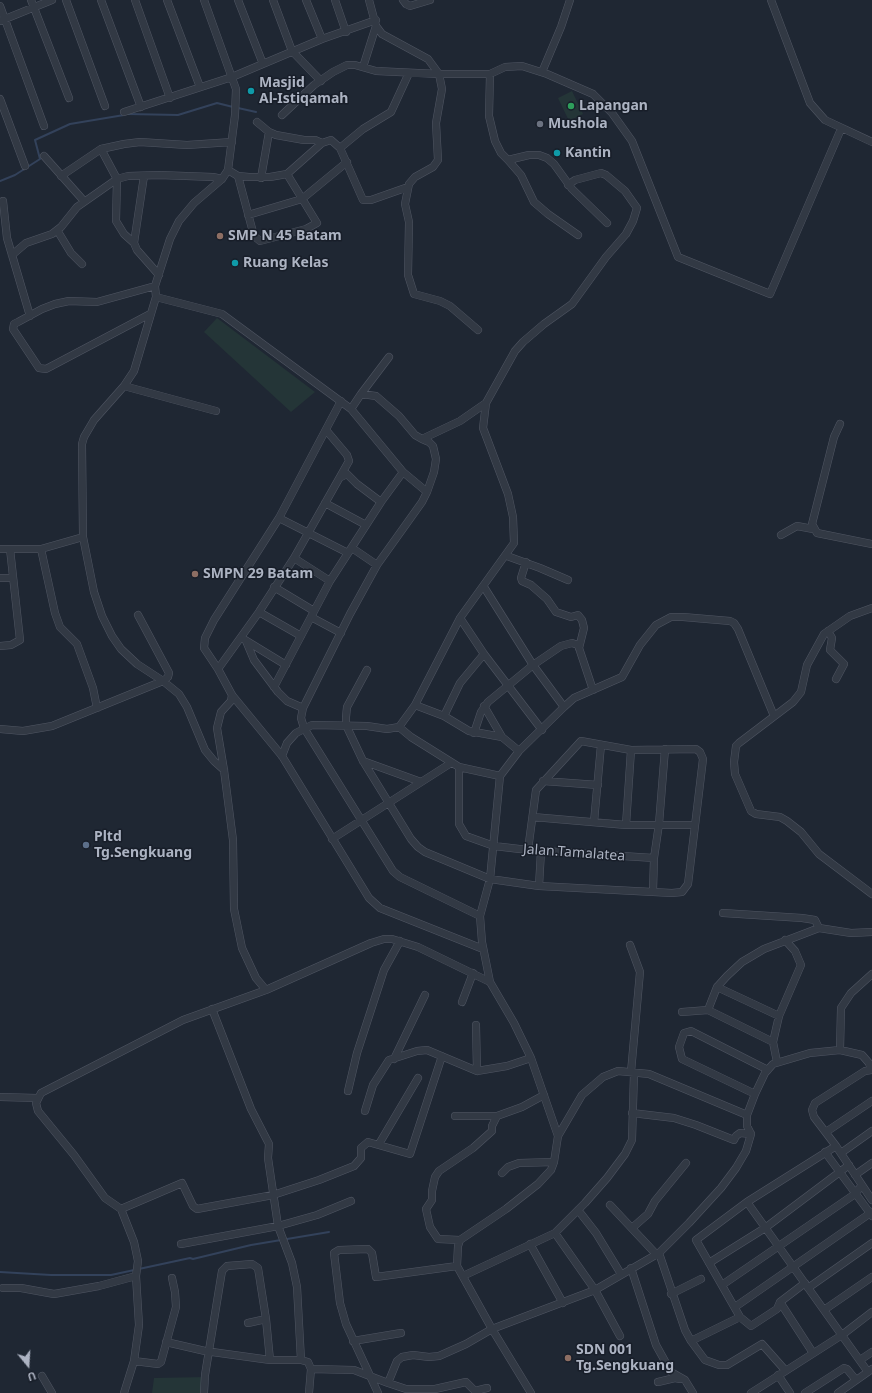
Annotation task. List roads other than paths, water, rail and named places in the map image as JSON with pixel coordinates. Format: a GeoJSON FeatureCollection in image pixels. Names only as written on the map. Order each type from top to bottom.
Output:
{"type":"FeatureCollection","features":[{"type":"Feature","properties":{"kind":"street"},"geometry":{"type":"LineString","coordinates":[[2,19],[32,4],[52,0]]}},
{"type":"Feature","properties":{"kind":"street"},"geometry":{"type":"LineString","coordinates":[[66,0],[105,106]]}},
{"type":"Feature","properties":{"kind":"street"},"geometry":{"type":"LineString","coordinates":[[101,0],[142,107]]}},
{"type":"Feature","properties":{"kind":"street"},"geometry":{"type":"LineString","coordinates":[[135,0],[170,98]]}},
{"type":"Feature","properties":{"kind":"street"},"geometry":{"type":"LineString","coordinates":[[167,0],[200,87]]}},
{"type":"Feature","properties":{"kind":"street"},"geometry":{"type":"LineString","coordinates":[[204,0],[236,89],[236,111],[228,170],[222,179],[194,203],[179,221],[170,239],[155,286],[156,297],[150,314],[138,362],[124,386],[94,420],[84,437],[82,444],[83,537],[94,592],[102,616],[112,636],[121,649],[137,664],[163,681],[184,700],[204,750],[224,770]]}},
{"type":"Feature","properties":{"kind":"street"},"geometry":{"type":"LineString","coordinates":[[238,0],[263,64]]}},
{"type":"Feature","properties":{"kind":"street"},"geometry":{"type":"LineString","coordinates":[[273,0],[292,51],[321,81]]}},
{"type":"Feature","properties":{"kind":"street"},"geometry":{"type":"LineString","coordinates":[[306,0],[322,39]]}},
{"type":"Feature","properties":{"kind":"street"},"geometry":{"type":"LineString","coordinates":[[335,0],[346,32]]}},
{"type":"Feature","properties":{"kind":"street"},"geometry":{"type":"LineString","coordinates":[[369,0],[376,23],[382,34],[392,41],[428,59],[439,74],[442,89],[436,123],[438,160],[432,167],[413,180],[408,187],[405,204],[409,222],[408,275],[413,291],[414,294],[440,301],[450,306],[478,330]]}},
{"type":"Feature","properties":{"kind":"street"},"geometry":{"type":"LineString","coordinates":[[403,0],[410,6],[430,0]]}},
{"type":"Feature","properties":{"kind":"street"},"geometry":{"type":"LineString","coordinates":[[542,72],[561,27],[570,0]]}},
{"type":"Feature","properties":{"kind":"street"},"geometry":{"type":"LineString","coordinates":[[771,0],[810,103],[825,120],[841,129],[872,142]]}},
{"type":"Feature","properties":{"kind":"street"},"geometry":{"type":"LineString","coordinates":[[32,4],[69,98]]}},
{"type":"Feature","properties":{"kind":"street"},"geometry":{"type":"LineString","coordinates":[[0,6],[2,19],[44,126]]}},
{"type":"Feature","properties":{"kind":"street"},"geometry":{"type":"LineString","coordinates":[[124,112],[170,98],[232,76],[322,39],[376,23]]}},
{"type":"Feature","properties":{"kind":"street"},"geometry":{"type":"LineString","coordinates":[[363,67],[376,23]]}},
{"type":"Feature","properties":{"kind":"street"},"geometry":{"type":"LineString","coordinates":[[282,115],[299,97],[333,72],[347,65],[363,67],[376,71],[409,73],[490,74],[505,67],[522,66],[542,72],[593,94],[612,113],[632,141],[678,257],[770,294],[841,129]]}},
{"type":"Feature","properties":{"kind":"street"},"geometry":{"type":"LineString","coordinates":[[340,148],[363,129],[384,118],[391,112],[409,73]]}},
{"type":"Feature","properties":{"kind":"street"},"geometry":{"type":"LineString","coordinates":[[490,74],[490,123],[501,153],[521,175],[534,202],[548,214],[578,235]]}},
{"type":"Feature","properties":{"kind":"street"},"geometry":{"type":"LineString","coordinates":[[0,99],[25,166]]}},
{"type":"Feature","properties":{"kind":"street"},"geometry":{"type":"LineString","coordinates":[[257,122],[269,132],[304,140],[315,140],[322,143]]}},
{"type":"Feature","properties":{"kind":"street"},"geometry":{"type":"LineString","coordinates":[[261,178],[269,132]]}},
{"type":"Feature","properties":{"kind":"street"},"geometry":{"type":"LineString","coordinates":[[228,170],[238,176],[261,178],[287,174],[322,143],[328,140],[334,141],[340,148],[363,200],[371,200],[408,187]]}},
{"type":"Feature","properties":{"kind":"street"},"geometry":{"type":"LineString","coordinates":[[61,176],[101,149],[140,142],[187,145],[232,142]]}},
{"type":"Feature","properties":{"kind":"street"},"geometry":{"type":"LineString","coordinates":[[101,149],[117,180],[116,222],[124,234],[134,243],[137,250],[159,275]]}},
{"type":"Feature","properties":{"kind":"street"},"geometry":{"type":"LineString","coordinates":[[508,160],[529,155],[539,155],[554,164],[568,185],[607,223]]}},
{"type":"Feature","properties":{"kind":"street"},"geometry":{"type":"LineString","coordinates":[[44,156],[84,201]]}},
{"type":"Feature","properties":{"kind":"street"},"geometry":{"type":"LineString","coordinates":[[248,215],[302,199],[347,162]]}},
{"type":"Feature","properties":{"kind":"street"},"geometry":{"type":"LineString","coordinates":[[282,756],[287,743],[304,728],[320,725],[346,725],[387,729],[399,727],[415,705],[460,618],[507,556],[514,543],[513,517],[499,469],[485,435],[483,419],[486,403],[515,351],[544,324],[572,304],[606,257],[626,234],[633,221],[637,208],[625,191],[606,175],[601,173],[575,180],[568,185]]}},
{"type":"Feature","properties":{"kind":"street"},"geometry":{"type":"LineString","coordinates":[[238,176],[254,236],[257,240],[306,229],[317,224],[287,174]]}},
{"type":"Feature","properties":{"kind":"street"},"geometry":{"type":"LineString","coordinates":[[12,255],[26,242],[52,234],[84,201],[117,180],[128,176],[213,177],[222,179]]}},
{"type":"Feature","properties":{"kind":"street"},"geometry":{"type":"LineString","coordinates":[[134,243],[144,176]]}},
{"type":"Feature","properties":{"kind":"street"},"geometry":{"type":"LineString","coordinates":[[3,201],[4,225],[30,316]]}},
{"type":"Feature","properties":{"kind":"street"},"geometry":{"type":"LineString","coordinates":[[57,230],[71,254],[82,264]]}},
{"type":"Feature","properties":{"kind":"street"},"geometry":{"type":"LineString","coordinates":[[150,314],[50,368],[42,370],[39,368],[13,329],[14,324],[42,309],[55,304],[68,301],[97,302],[155,286]]}},
{"type":"Feature","properties":{"kind":"street"},"geometry":{"type":"LineString","coordinates":[[156,297],[222,314],[351,409],[403,472],[427,492]]}},
{"type":"Feature","properties":{"kind":"street"},"geometry":{"type":"LineString","coordinates":[[351,409],[389,357]]}},
{"type":"Feature","properties":{"kind":"street"},"geometry":{"type":"LineString","coordinates":[[124,386],[216,411]]}},
{"type":"Feature","properties":{"kind":"street"},"geometry":{"type":"LineString","coordinates":[[362,394],[376,396],[382,399],[415,435],[429,442],[433,446],[436,459],[434,472],[422,502],[377,565],[303,708],[301,718],[304,728],[387,864],[400,877],[480,916]]}},
{"type":"Feature","properties":{"kind":"street"},"geometry":{"type":"LineString","coordinates":[[341,401],[279,518],[214,620],[205,638],[206,650],[218,668],[232,695],[282,756],[369,898],[380,908],[484,950]]}},
{"type":"Feature","properties":{"kind":"street"},"geometry":{"type":"LineString","coordinates":[[422,439],[460,421],[486,403]]}},
{"type":"Feature","properties":{"kind":"street"},"geometry":{"type":"LineString","coordinates":[[813,528],[812,520],[834,437],[840,424]]}},
{"type":"Feature","properties":{"kind":"street"},"geometry":{"type":"LineString","coordinates":[[218,668],[243,639],[274,587],[294,558],[325,503],[342,477],[349,461],[348,458],[326,430]]}},
{"type":"Feature","properties":{"kind":"street"},"geometry":{"type":"LineString","coordinates":[[274,687],[330,581],[381,502],[403,472]]}},
{"type":"Feature","properties":{"kind":"street"},"geometry":{"type":"LineString","coordinates":[[342,477],[347,474],[357,484],[381,502]]}},
{"type":"Feature","properties":{"kind":"street"},"geometry":{"type":"LineString","coordinates":[[325,503],[366,525]]}},
{"type":"Feature","properties":{"kind":"street"},"geometry":{"type":"LineString","coordinates":[[279,518],[350,550],[377,565]]}},
{"type":"Feature","properties":{"kind":"street"},"geometry":{"type":"LineString","coordinates":[[781,535],[797,526],[813,528],[817,532],[872,544]]}},
{"type":"Feature","properties":{"kind":"street"},"geometry":{"type":"LineString","coordinates":[[0,549],[41,549],[83,537]]}},
{"type":"Feature","properties":{"kind":"street"},"geometry":{"type":"LineString","coordinates":[[0,646],[11,645],[20,640],[10,549]]}},
{"type":"Feature","properties":{"kind":"street"},"geometry":{"type":"LineString","coordinates":[[41,549],[55,613],[60,627],[77,644],[93,688],[97,708]]}},
{"type":"Feature","properties":{"kind":"street"},"geometry":{"type":"LineString","coordinates":[[507,556],[526,562],[568,580]]}},
{"type":"Feature","properties":{"kind":"street"},"geometry":{"type":"LineString","coordinates":[[294,558],[330,581]]}},
{"type":"Feature","properties":{"kind":"street"},"geometry":{"type":"LineString","coordinates":[[526,562],[521,578],[522,581],[531,585],[547,599],[556,612],[571,618],[576,615],[580,617],[584,628],[579,648]]}},
{"type":"Feature","properties":{"kind":"street"},"geometry":{"type":"LineString","coordinates":[[0,578],[13,578]]}},
{"type":"Feature","properties":{"kind":"street"},"geometry":{"type":"LineString","coordinates":[[274,587],[341,633]]}},
{"type":"Feature","properties":{"kind":"street"},"geometry":{"type":"LineString","coordinates":[[484,587],[533,665],[564,707]]}},
{"type":"Feature","properties":{"kind":"street"},"geometry":{"type":"LineString","coordinates":[[872,608],[850,616],[824,634],[807,665],[801,692],[793,702],[736,746],[734,762],[735,774],[748,806],[756,814],[775,816],[787,821],[801,832],[819,854],[872,894]]}},
{"type":"Feature","properties":{"kind":"street"},"geometry":{"type":"LineString","coordinates":[[259,612],[301,636]]}},
{"type":"Feature","properties":{"kind":"street"},"geometry":{"type":"LineString","coordinates":[[0,729],[23,731],[38,730],[52,726],[163,681],[168,677],[169,673],[138,616]]}},
{"type":"Feature","properties":{"kind":"street"},"geometry":{"type":"LineString","coordinates":[[558,1136],[531,1058],[514,1023],[490,982],[484,950],[480,916],[490,879],[500,776],[519,751],[574,698],[622,677],[640,645],[656,625],[664,620],[684,616],[730,621],[738,629],[774,716]]}},
{"type":"Feature","properties":{"kind":"street"},"geometry":{"type":"LineString","coordinates":[[460,618],[484,654],[542,730]]}},
{"type":"Feature","properties":{"kind":"street"},"geometry":{"type":"LineString","coordinates":[[828,631],[832,638],[830,650],[844,664],[836,679]]}},
{"type":"Feature","properties":{"kind":"street"},"geometry":{"type":"LineString","coordinates":[[243,639],[286,664]]}},
{"type":"Feature","properties":{"kind":"street"},"geometry":{"type":"LineString","coordinates":[[243,639],[254,660],[274,687],[287,701],[303,708]]}},
{"type":"Feature","properties":{"kind":"street"},"geometry":{"type":"LineString","coordinates":[[474,733],[484,706],[533,665],[561,646],[574,643],[579,648],[593,690]]}},
{"type":"Feature","properties":{"kind":"street"},"geometry":{"type":"LineString","coordinates":[[444,716],[460,683],[484,654]]}},
{"type":"Feature","properties":{"kind":"street"},"geometry":{"type":"LineString","coordinates":[[367,670],[347,707],[346,725],[363,761],[411,839],[418,847],[425,852],[490,879],[540,886],[672,893],[682,892],[688,884],[702,755],[696,748],[631,750],[581,741],[538,786],[534,795],[533,817],[528,850]]}},
{"type":"Feature","properties":{"kind":"street"},"geometry":{"type":"LineString","coordinates":[[232,695],[232,699],[220,712],[217,728],[233,840],[234,909],[237,929],[251,969],[266,990]]}},
{"type":"Feature","properties":{"kind":"street"},"geometry":{"type":"LineString","coordinates":[[415,705],[444,716],[462,728],[474,733],[502,737]]}},
{"type":"Feature","properties":{"kind":"street"},"geometry":{"type":"LineString","coordinates":[[484,706],[502,737],[519,751]]}},
{"type":"Feature","properties":{"kind":"street"},"geometry":{"type":"LineString","coordinates":[[399,727],[411,737],[459,768],[500,776]]}},
{"type":"Feature","properties":{"kind":"street"},"geometry":{"type":"LineString","coordinates":[[594,822],[601,745]]}},
{"type":"Feature","properties":{"kind":"street"},"geometry":{"type":"LineString","coordinates":[[653,891],[654,858],[659,824],[664,749]]}},
{"type":"Feature","properties":{"kind":"street"},"geometry":{"type":"LineString","coordinates":[[626,825],[631,750]]}},
{"type":"Feature","properties":{"kind":"street"},"geometry":{"type":"LineString","coordinates":[[363,761],[420,782]]}},
{"type":"Feature","properties":{"kind":"street"},"geometry":{"type":"LineString","coordinates":[[332,839],[451,763]]}},
{"type":"Feature","properties":{"kind":"street","name":"Jalan.Tamalatea"},"geometry":{"type":"LineString","coordinates":[[459,768],[460,828],[466,836],[494,846],[528,850],[654,858]]}},
{"type":"Feature","properties":{"kind":"street"},"geometry":{"type":"LineString","coordinates":[[543,781],[598,785]]}},
{"type":"Feature","properties":{"kind":"street"},"geometry":{"type":"LineString","coordinates":[[533,817],[626,825],[694,825]]}},
{"type":"Feature","properties":{"kind":"street"},"geometry":{"type":"LineString","coordinates":[[540,886],[541,851]]}},
{"type":"Feature","properties":{"kind":"street"},"geometry":{"type":"LineString","coordinates":[[723,912],[815,920],[819,928]]}},
{"type":"Feature","properties":{"kind":"street"},"geometry":{"type":"LineString","coordinates":[[708,1010],[717,987],[742,962],[764,949],[819,928],[851,933],[872,932]]}},
{"type":"Feature","properties":{"kind":"street"},"geometry":{"type":"LineString","coordinates":[[124,1393],[134,1361],[139,1326],[136,1274],[138,1260],[134,1242],[121,1209],[105,1198],[74,1154],[40,1113],[37,1107],[37,1098],[41,1093],[51,1086],[184,1020],[266,990],[371,943],[384,939],[400,941],[418,947],[490,982]]}},
{"type":"Feature","properties":{"kind":"street"},"geometry":{"type":"LineString","coordinates":[[777,1062],[773,1042],[779,1016],[802,966],[795,951],[785,940]]}},
{"type":"Feature","properties":{"kind":"street"},"geometry":{"type":"LineString","coordinates":[[348,1091],[357,1053],[384,970],[400,941]]}},
{"type":"Feature","properties":{"kind":"street"},"geometry":{"type":"LineString","coordinates":[[463,1276],[555,1232],[578,1210],[607,1178],[625,1154],[632,1140],[633,1073],[640,972],[630,945]]}},
{"type":"Feature","properties":{"kind":"street"},"geometry":{"type":"LineString","coordinates":[[462,1002],[473,973]]}},
{"type":"Feature","properties":{"kind":"street"},"geometry":{"type":"LineString","coordinates":[[840,1050],[841,1008],[851,993],[872,974]]}},
{"type":"Feature","properties":{"kind":"street"},"geometry":{"type":"LineString","coordinates":[[717,987],[779,1016]]}},
{"type":"Feature","properties":{"kind":"street"},"geometry":{"type":"LineString","coordinates":[[394,1059],[424,994]]}},
{"type":"Feature","properties":{"kind":"street"},"geometry":{"type":"LineString","coordinates":[[212,1009],[250,1109],[269,1144],[268,1158],[278,1226],[292,1263],[297,1287],[300,1360]]}},
{"type":"Feature","properties":{"kind":"street"},"geometry":{"type":"LineString","coordinates":[[682,1012],[708,1010],[773,1042]]}},
{"type":"Feature","properties":{"kind":"street"},"geometry":{"type":"LineString","coordinates":[[476,1025],[476,1071]]}},
{"type":"Feature","properties":{"kind":"street"},"geometry":{"type":"LineString","coordinates":[[755,1094],[682,1059],[679,1047],[684,1033],[691,1031],[768,1070]]}},
{"type":"Feature","properties":{"kind":"street"},"geometry":{"type":"LineString","coordinates":[[365,1111],[373,1085],[387,1063],[417,1051],[427,1050],[476,1071],[507,1066],[531,1058]]}},
{"type":"Feature","properties":{"kind":"street"},"geometry":{"type":"LineString","coordinates":[[388,1383],[397,1362],[402,1357],[412,1355],[430,1357],[440,1356],[466,1344],[492,1329],[596,1290],[657,1253],[689,1224],[721,1188],[739,1162],[751,1134],[747,1126],[747,1115],[755,1094],[768,1070],[777,1062],[810,1053],[840,1050],[862,1055],[870,1063],[872,1070],[865,1071],[815,1103],[812,1110],[814,1117],[841,1153],[862,1185],[871,1195]]}},
{"type":"Feature","properties":{"kind":"street"},"geometry":{"type":"LineString","coordinates":[[121,1209],[182,1183],[193,1206],[197,1209],[273,1195],[319,1180],[354,1166],[361,1158],[361,1148],[368,1142],[410,1154],[442,1056]]}},
{"type":"Feature","properties":{"kind":"street"},"geometry":{"type":"LineString","coordinates":[[497,1116],[492,1126],[492,1131],[473,1148],[439,1171],[435,1177],[432,1200],[426,1209],[430,1227],[438,1239],[460,1240],[506,1209],[538,1184],[551,1170],[554,1162],[558,1136],[582,1095],[593,1085],[612,1073],[649,1074],[747,1115]]}},
{"type":"Feature","properties":{"kind":"street"},"geometry":{"type":"LineString","coordinates":[[379,1144],[418,1078]]}},
{"type":"Feature","properties":{"kind":"street"},"geometry":{"type":"LineString","coordinates":[[0,1096],[37,1098]]}},
{"type":"Feature","properties":{"kind":"street"},"geometry":{"type":"LineString","coordinates":[[456,1116],[497,1116],[522,1107],[544,1096]]}},
{"type":"Feature","properties":{"kind":"street"},"geometry":{"type":"LineString","coordinates":[[826,1132],[872,1101]]}},
{"type":"Feature","properties":{"kind":"street"},"geometry":{"type":"LineString","coordinates":[[632,1113],[674,1118],[734,1140],[740,1133],[751,1134]]}},
{"type":"Feature","properties":{"kind":"street"},"geometry":{"type":"LineString","coordinates":[[841,1153],[872,1131]]}},
{"type":"Feature","properties":{"kind":"street"},"geometry":{"type":"LineString","coordinates":[[836,1146],[747,1202],[696,1240],[740,1317],[751,1326],[777,1309],[780,1302],[872,1243]]}},
{"type":"Feature","properties":{"kind":"street"},"geometry":{"type":"LineString","coordinates":[[735,1307],[871,1214],[854,1194],[825,1152]]}},
{"type":"Feature","properties":{"kind":"street"},"geometry":{"type":"LineString","coordinates":[[502,1173],[508,1167],[519,1163],[554,1162]]}},
{"type":"Feature","properties":{"kind":"street"},"geometry":{"type":"LineString","coordinates":[[632,1228],[648,1214],[655,1201],[686,1163]]}},
{"type":"Feature","properties":{"kind":"street"},"geometry":{"type":"LineString","coordinates":[[855,1175],[872,1163]]}},
{"type":"Feature","properties":{"kind":"street"},"geometry":{"type":"LineString","coordinates":[[709,1263],[765,1228],[849,1165]]}},
{"type":"Feature","properties":{"kind":"street"},"geometry":{"type":"LineString","coordinates":[[722,1285],[854,1194],[862,1185]]}},
{"type":"Feature","properties":{"kind":"street"},"geometry":{"type":"LineString","coordinates":[[181,1244],[278,1226],[317,1215],[351,1202]]}},
{"type":"Feature","properties":{"kind":"street"},"geometry":{"type":"LineString","coordinates":[[747,1202],[806,1286],[860,1360],[870,1371],[838,1393]]}},
{"type":"Feature","properties":{"kind":"street"},"geometry":{"type":"LineString","coordinates":[[610,1205],[657,1253],[671,1294],[691,1341],[705,1360],[719,1366],[727,1365],[762,1344],[785,1370]]}},
{"type":"Feature","properties":{"kind":"street"},"geometry":{"type":"LineString","coordinates":[[578,1210],[596,1232],[621,1274]]}},
{"type":"Feature","properties":{"kind":"street"},"geometry":{"type":"LineString","coordinates":[[555,1232],[596,1290],[620,1336]]}},
{"type":"Feature","properties":{"kind":"street"},"geometry":{"type":"LineString","coordinates":[[460,1240],[458,1246],[457,1266],[492,1329],[531,1393]]}},
{"type":"Feature","properties":{"kind":"street"},"geometry":{"type":"LineString","coordinates":[[530,1244],[563,1303]]}},
{"type":"Feature","properties":{"kind":"street"},"geometry":{"type":"LineString","coordinates":[[378,1393],[353,1341],[340,1302],[334,1255],[335,1252],[368,1249],[372,1253],[376,1278],[457,1266]]}},
{"type":"Feature","properties":{"kind":"street"},"geometry":{"type":"LineString","coordinates":[[204,1393],[222,1271],[224,1267],[252,1264],[256,1266],[266,1319],[270,1360]]}},
{"type":"Feature","properties":{"kind":"street"},"geometry":{"type":"LineString","coordinates":[[631,1268],[656,1345],[672,1372],[684,1380],[693,1393]]}},
{"type":"Feature","properties":{"kind":"street"},"geometry":{"type":"LineString","coordinates":[[3,1288],[21,1288],[54,1294],[99,1286],[136,1274]]}},
{"type":"Feature","properties":{"kind":"street"},"geometry":{"type":"LineString","coordinates":[[824,1310],[872,1277]]}},
{"type":"Feature","properties":{"kind":"street"},"geometry":{"type":"LineString","coordinates":[[134,1361],[160,1364],[176,1307],[172,1278]]}},
{"type":"Feature","properties":{"kind":"street"},"geometry":{"type":"LineString","coordinates":[[671,1294],[701,1279]]}},
{"type":"Feature","properties":{"kind":"street"},"geometry":{"type":"LineString","coordinates":[[780,1302],[813,1353]]}},
{"type":"Feature","properties":{"kind":"street"},"geometry":{"type":"LineString","coordinates":[[751,1393],[842,1335],[872,1312]]}},
{"type":"Feature","properties":{"kind":"street"},"geometry":{"type":"LineString","coordinates":[[691,1341],[740,1317]]}},
{"type":"Feature","properties":{"kind":"street"},"geometry":{"type":"LineString","coordinates":[[248,1323],[266,1319]]}},
{"type":"Feature","properties":{"kind":"street"},"geometry":{"type":"LineString","coordinates":[[353,1341],[400,1333]]}},
{"type":"Feature","properties":{"kind":"street"},"geometry":{"type":"LineString","coordinates":[[166,1342],[210,1351],[270,1360],[300,1360],[308,1362],[311,1369],[309,1393]]}},
{"type":"Feature","properties":{"kind":"street"},"geometry":{"type":"LineString","coordinates":[[860,1360],[872,1352]]}},
{"type":"Feature","properties":{"kind":"street"},"geometry":{"type":"LineString","coordinates":[[808,1392],[844,1368],[847,1369],[856,1380]]}},
{"type":"Feature","properties":{"kind":"street"},"geometry":{"type":"LineString","coordinates":[[311,1369],[359,1371],[369,1377],[406,1389],[435,1389],[466,1382],[475,1391],[487,1388]]}},
{"type":"Feature","properties":{"kind":"street"},"geometry":{"type":"LineString","coordinates":[[778,1375],[790,1393]]}},
{"type":"Feature","properties":{"kind":"street"},"geometry":{"type":"LineString","coordinates":[[42,1376],[52,1393]]}},
{"type":"Feature","properties":{"kind":"street"},"geometry":{"type":"LineString","coordinates":[[658,1382],[675,1378],[684,1380]]}},
{"type":"Feature","properties":{"kind":"waterway"},"geometry":{"type":"LineString","coordinates":[[128,114],[178,115],[217,103],[233,107]]}},
{"type":"Feature","properties":{"kind":"waterway"},"geometry":{"type":"LineString","coordinates":[[238,108],[256,112]]}},
{"type":"Feature","properties":{"kind":"waterway"},"geometry":{"type":"LineString","coordinates":[[0,181],[15,175],[40,159],[35,140],[70,124],[124,115]]}},
{"type":"Feature","properties":{"kind":"waterway"},"geometry":{"type":"LineString","coordinates":[[0,1272],[51,1275],[111,1275],[190,1258],[193,1259],[251,1245],[329,1232]]}},
{"type":"Feature","properties":{"kind":"place","name":"Masjid Al-Istiqamah"},"geometry":{"type":"Point","coordinates":[251,91]}},
{"type":"Feature","properties":{"kind":"place","name":"Lapangan"},"geometry":{"type":"Point","coordinates":[571,106]}},
{"type":"Feature","properties":{"kind":"place","name":"Mushola"},"geometry":{"type":"Point","coordinates":[540,124]}},
{"type":"Feature","properties":{"kind":"place","name":"Kantin"},"geometry":{"type":"Point","coordinates":[557,153]}},
{"type":"Feature","properties":{"kind":"place","name":"SMP N 45 Batam"},"geometry":{"type":"Point","coordinates":[220,236]}},
{"type":"Feature","properties":{"kind":"place","name":"Ruang Kelas"},"geometry":{"type":"Point","coordinates":[235,263]}},
{"type":"Feature","properties":{"kind":"place","name":"SMPN 29 Batam"},"geometry":{"type":"Point","coordinates":[195,574]}},
{"type":"Feature","properties":{"kind":"place","name":"Pltd Tg.Sengkuang"},"geometry":{"type":"Point","coordinates":[86,845]}},
{"type":"Feature","properties":{"kind":"place","name":"SDN 001 Tg.Sengkuang"},"geometry":{"type":"Point","coordinates":[568,1358]}}]}
